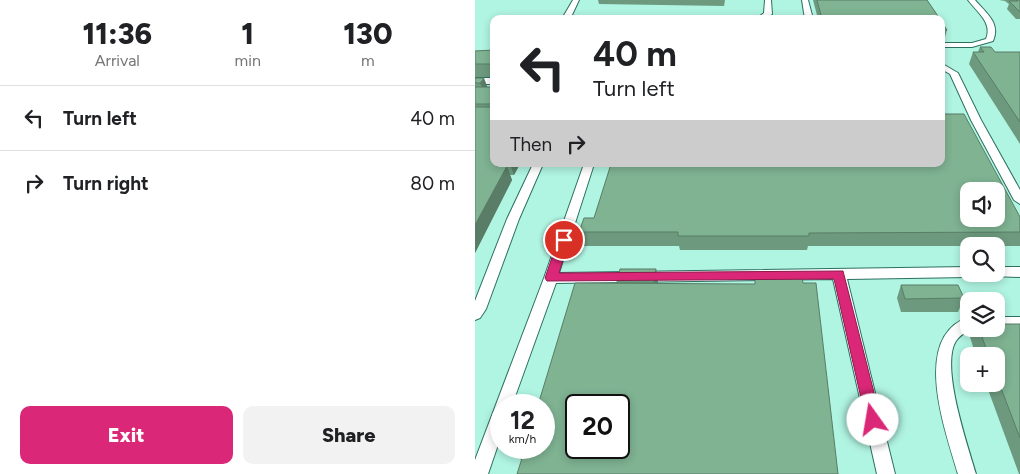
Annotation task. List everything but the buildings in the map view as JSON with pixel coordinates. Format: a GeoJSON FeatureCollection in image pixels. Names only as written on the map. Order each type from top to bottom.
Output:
{"type":"FeatureCollection","features":[{"type":"Feature","properties":{"kind":"lane"},"geometry":{"type":"LineString","coordinates":[[568,15],[576,0]]}},
{"type":"Feature","properties":{"kind":"lane"},"geometry":{"type":"LineString","coordinates":[[766,15],[768,14],[768,0]]}},
{"type":"Feature","properties":{"kind":"lane"},"geometry":{"type":"LineString","coordinates":[[805,0],[808,15]]}},
{"type":"Feature","properties":{"kind":"lane"},"geometry":{"type":"LineString","coordinates":[[945,45],[972,45],[989,41],[993,32],[991,23],[971,0]]}},
{"type":"Feature","properties":{"kind":"lane"},"geometry":{"type":"LineString","coordinates":[[945,67],[954,73],[976,120],[1020,200]]}},
{"type":"Feature","properties":{"kind":"lane"},"geometry":{"type":"LineString","coordinates":[[475,81],[490,81]]}},
{"type":"Feature","properties":{"kind":"lane"},"geometry":{"type":"LineString","coordinates":[[475,314],[479,309],[513,218],[537,167]]}},
{"type":"Feature","properties":{"kind":"lane"},"geometry":{"type":"LineString","coordinates":[[508,394],[551,278],[588,167]]}},
{"type":"Feature","properties":{"kind":"lane"},"geometry":{"type":"LineString","coordinates":[[551,278],[960,272]]}},
{"type":"Feature","properties":{"kind":"lane"},"geometry":{"type":"LineString","coordinates":[[1005,272],[1020,272]]}},
{"type":"Feature","properties":{"kind":"lane"},"geometry":{"type":"LineString","coordinates":[[839,274],[886,474]]}},
{"type":"Feature","properties":{"kind":"lane"},"geometry":{"type":"LineString","coordinates":[[1005,322],[1020,322]]}},
{"type":"Feature","properties":{"kind":"lane"},"geometry":{"type":"LineString","coordinates":[[960,328],[955,330],[947,343],[944,374],[952,423],[967,474]]}},
{"type":"Feature","properties":{"kind":"lane"},"geometry":{"type":"LineString","coordinates":[[479,474],[490,444]]}},
{"type":"Feature","properties":{"kind":"route"},"geometry":{"type":"LineString","coordinates":[[564,240],[551,278],[839,274],[873,420]]}}]}
